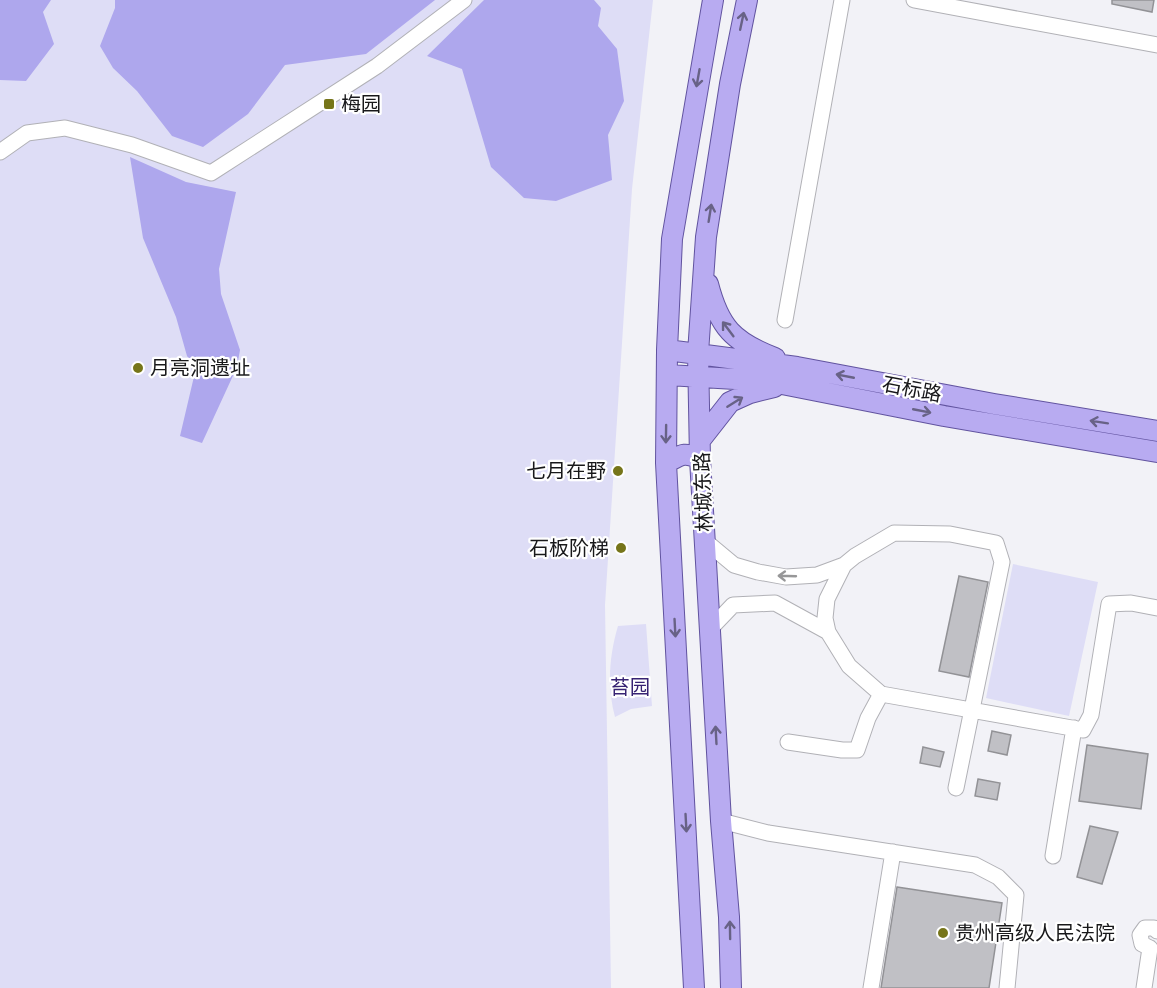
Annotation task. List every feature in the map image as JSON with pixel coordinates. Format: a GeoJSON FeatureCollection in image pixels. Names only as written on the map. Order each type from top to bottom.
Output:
{"type":"FeatureCollection","features":[{"type":"Feature","properties":{"kind":"main road","name":"林城东路"},"geometry":{"type":"LineString","coordinates":[[694,988],[666,463],[667,350],[672,239],[713,0]]}},
{"type":"Feature","properties":{"kind":"main road","name":"林城东路"},"geometry":{"type":"LineString","coordinates":[[731,988],[729,917],[704,540],[698,353],[706,237],[729,84],[747,0]]}},
{"type":"Feature","properties":{"kind":"main road"},"geometry":{"type":"LineString","coordinates":[[672,239],[677,254],[686,259],[698,258],[706,237]]}},
{"type":"Feature","properties":{"kind":"main road"},"geometry":{"type":"LineString","coordinates":[[703,268],[714,308],[731,335],[758,351],[796,367]]}},
{"type":"Feature","properties":{"kind":"main road","name":"石标路"},"geometry":{"type":"LineString","coordinates":[[667,350],[698,353],[753,371],[782,384],[944,416],[1157,452]]}},
{"type":"Feature","properties":{"kind":"main road","name":"石标路"},"geometry":{"type":"LineString","coordinates":[[753,371],[796,367],[994,404],[1157,431]]}},
{"type":"Feature","properties":{"kind":"main road"},"geometry":{"type":"LineString","coordinates":[[668,375],[699,377],[753,371]]}},
{"type":"Feature","properties":{"kind":"main road"},"geometry":{"type":"LineString","coordinates":[[701,439],[730,402],[750,393],[782,384]]}},
{"type":"Feature","properties":{"kind":"main road"},"geometry":{"type":"LineString","coordinates":[[666,463],[682,454],[689,454],[700,459]]}},
{"type":"Feature","properties":{"kind":"street"},"geometry":{"type":"LineString","coordinates":[[0,152],[27,133],[65,128],[132,146],[211,173],[377,66],[464,0]]}},
{"type":"Feature","properties":{"kind":"street"},"geometry":{"type":"LineString","coordinates":[[785,320],[842,0]]}},
{"type":"Feature","properties":{"kind":"street"},"geometry":{"type":"LineString","coordinates":[[914,0],[1157,45]]}},
{"type":"Feature","properties":{"kind":"street"},"geometry":{"type":"LineString","coordinates":[[704,540],[734,565],[786,577],[817,575],[843,565],[894,533],[950,534],[996,543],[1002,562],[956,788]]}},
{"type":"Feature","properties":{"kind":"street"},"geometry":{"type":"LineString","coordinates":[[843,565],[827,599],[825,618],[828,632],[849,666],[880,694],[1074,729],[1083,730],[1091,715],[1109,604],[1131,603],[1157,608]]}},
{"type":"Feature","properties":{"kind":"street"},"geometry":{"type":"LineString","coordinates":[[710,629],[733,605],[775,603],[828,632]]}},
{"type":"Feature","properties":{"kind":"street"},"geometry":{"type":"LineString","coordinates":[[788,742],[857,750],[868,718],[880,694]]}},
{"type":"Feature","properties":{"kind":"street"},"geometry":{"type":"LineString","coordinates":[[1053,856],[1074,729]]}},
{"type":"Feature","properties":{"kind":"street"},"geometry":{"type":"LineString","coordinates":[[721,820],[768,832],[975,865],[998,877],[1017,895],[1007,988]]}},
{"type":"Feature","properties":{"kind":"street"},"geometry":{"type":"LineString","coordinates":[[871,988],[893,852]]}},
{"type":"Feature","properties":{"kind":"street"},"geometry":{"type":"LineString","coordinates":[[1144,988],[1153,946],[1142,944],[1140,935],[1145,928],[1154,928],[1157,932]]}},
{"type":"Feature","properties":{"kind":"green space"},"geometry":{"type":"Polygon","coordinates":[[[0,0],[653,0],[632,189],[605,605],[611,988],[0,988],[0,0]]]}},
{"type":"Feature","properties":{"kind":"green space"},"geometry":{"type":"Polygon","coordinates":[[[1013,564],[1098,582],[1069,716],[986,698],[1013,564]]]}},
{"type":"Feature","properties":{"kind":"green space","name":"苔园"},"geometry":{"type":"Polygon","coordinates":[[[646,624],[652,706],[631,709],[615,717],[610,672],[618,626],[646,624]]]}},
{"type":"Feature","properties":{"kind":"shaded area"},"geometry":{"type":"Polygon","coordinates":[[[0,0],[51,0],[43,12],[54,44],[26,81],[0,80],[0,0]]]}},
{"type":"Feature","properties":{"kind":"shaded area"},"geometry":{"type":"Polygon","coordinates":[[[115,0],[435,0],[366,54],[285,65],[248,114],[203,147],[172,136],[137,91],[113,68],[100,46],[115,8],[115,0]]]}},
{"type":"Feature","properties":{"kind":"shaded area"},"geometry":{"type":"Polygon","coordinates":[[[484,0],[594,0],[601,8],[598,26],[617,49],[624,101],[608,135],[612,180],[556,201],[524,198],[491,167],[462,69],[427,56],[484,0]]]}},
{"type":"Feature","properties":{"kind":"shaded area"},"geometry":{"type":"Polygon","coordinates":[[[130,157],[186,182],[236,192],[219,269],[221,294],[240,350],[237,367],[202,443],[180,436],[196,368],[187,356],[176,317],[143,238],[130,157]]]}},
{"type":"Feature","properties":{"kind":"building"},"geometry":{"type":"Polygon","coordinates":[[[1112,0],[1154,0],[1152,12],[1112,4],[1112,0]]]}},
{"type":"Feature","properties":{"kind":"building"},"geometry":{"type":"Polygon","coordinates":[[[959,576],[988,582],[969,677],[939,671],[959,576]]]}},
{"type":"Feature","properties":{"kind":"building"},"geometry":{"type":"Polygon","coordinates":[[[992,731],[1011,735],[1007,755],[988,751],[992,731]]]}},
{"type":"Feature","properties":{"kind":"building"},"geometry":{"type":"Polygon","coordinates":[[[1087,745],[1148,754],[1141,809],[1079,801],[1087,745]]]}},
{"type":"Feature","properties":{"kind":"building"},"geometry":{"type":"Polygon","coordinates":[[[923,747],[944,752],[940,767],[920,763],[923,747]]]}},
{"type":"Feature","properties":{"kind":"building"},"geometry":{"type":"Polygon","coordinates":[[[978,779],[1000,783],[997,800],[975,796],[978,779]]]}},
{"type":"Feature","properties":{"kind":"building"},"geometry":{"type":"Polygon","coordinates":[[[1090,826],[1118,832],[1102,884],[1077,877],[1090,826]]]}},
{"type":"Feature","properties":{"kind":"building","name":"贵州高级人民法院"},"geometry":{"type":"Polygon","coordinates":[[[897,887],[1002,903],[989,988],[881,988],[897,887]]]}},
{"type":"Feature","properties":{"kind":"place","name":"梅园"},"geometry":{"type":"Point","coordinates":[329,104]}},
{"type":"Feature","properties":{"kind":"place","name":"月亮洞遗址"},"geometry":{"type":"Point","coordinates":[138,368]}},
{"type":"Feature","properties":{"kind":"place","name":"七月在野"},"geometry":{"type":"Point","coordinates":[618,471]}},
{"type":"Feature","properties":{"kind":"place","name":"石板阶梯"},"geometry":{"type":"Point","coordinates":[621,548]}},
{"type":"Feature","properties":{"kind":"place","name":"贵州高级人民法院"},"geometry":{"type":"Point","coordinates":[943,933]}}]}
